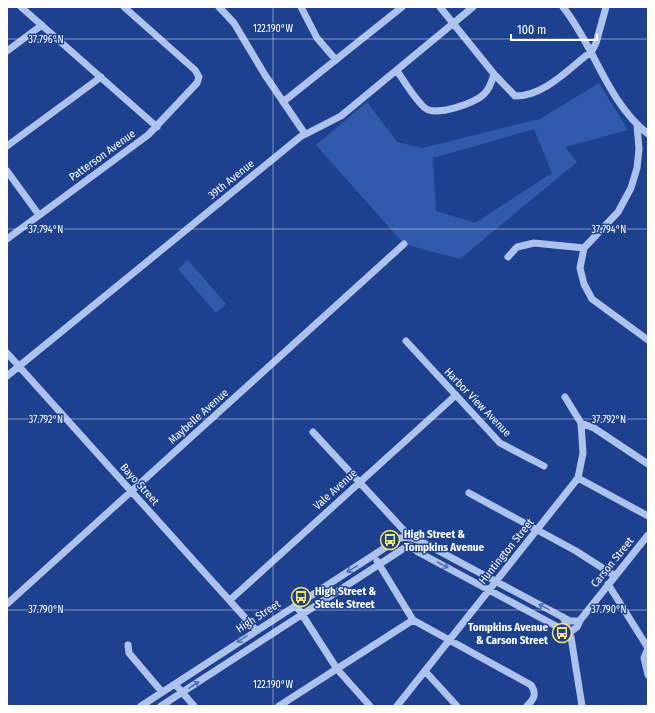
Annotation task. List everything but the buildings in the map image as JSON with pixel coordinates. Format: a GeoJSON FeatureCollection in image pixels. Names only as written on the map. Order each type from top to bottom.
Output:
{"type":"FeatureCollection","features":[{"type":"Feature","properties":{"kind":"street"},"geometry":{"type":"LineString","coordinates":[[22,7],[157,127]]}},
{"type":"Feature","properties":{"kind":"street","name":"Patterson Avenue"},"geometry":{"type":"LineString","coordinates":[[7,239],[157,127],[197,83],[199,77],[195,70],[124,7]]}},
{"type":"Feature","properties":{"kind":"street"},"geometry":{"type":"LineString","coordinates":[[219,7],[234,23],[265,76],[305,134]]}},
{"type":"Feature","properties":{"kind":"street"},"geometry":{"type":"LineString","coordinates":[[301,7],[317,38],[336,60]]}},
{"type":"Feature","properties":{"kind":"street"},"geometry":{"type":"LineString","coordinates":[[283,102],[402,7]]}},
{"type":"Feature","properties":{"kind":"street"},"geometry":{"type":"LineString","coordinates":[[440,7],[494,74],[515,96],[525,96],[547,86],[592,51],[596,43],[606,7]]}},
{"type":"Feature","properties":{"kind":"street","name":"39th Avenue"},"geometry":{"type":"LineString","coordinates":[[7,376],[305,134],[342,116],[473,7]]}},
{"type":"Feature","properties":{"kind":"street"},"geometry":{"type":"LineString","coordinates":[[563,7],[592,51],[611,90],[636,125],[648,134]]}},
{"type":"Feature","properties":{"kind":"street"},"geometry":{"type":"LineString","coordinates":[[7,51],[42,25]]}},
{"type":"Feature","properties":{"kind":"street"},"geometry":{"type":"LineString","coordinates":[[397,71],[425,108],[432,112],[439,112],[477,100],[489,87],[494,74]]}},
{"type":"Feature","properties":{"kind":"street"},"geometry":{"type":"LineString","coordinates":[[7,146],[101,77]]}},
{"type":"Feature","properties":{"kind":"street"},"geometry":{"type":"LineString","coordinates":[[636,125],[638,156],[637,168],[631,188],[618,212],[584,248],[580,268],[588,292],[592,298],[648,340]]}},
{"type":"Feature","properties":{"kind":"street"},"geometry":{"type":"LineString","coordinates":[[7,171],[39,215]]}},
{"type":"Feature","properties":{"kind":"street"},"geometry":{"type":"LineString","coordinates":[[508,257],[517,247],[534,243],[584,248]]}},
{"type":"Feature","properties":{"kind":"street","name":"Maybelle Avenue"},"geometry":{"type":"LineString","coordinates":[[7,604],[404,244]]}},
{"type":"Feature","properties":{"kind":"street","name":"Harbor View Avenue"},"geometry":{"type":"LineString","coordinates":[[406,341],[500,443],[544,466]]}},
{"type":"Feature","properties":{"kind":"street","name":"Bayo Street"},"geometry":{"type":"LineString","coordinates":[[7,353],[256,630]]}},
{"type":"Feature","properties":{"kind":"street","name":"Vale Avenue"},"geometry":{"type":"LineString","coordinates":[[230,600],[456,396]]}},
{"type":"Feature","properties":{"kind":"street","name":"Huntington Street"},"geometry":{"type":"LineString","coordinates":[[397,706],[578,478],[583,453],[581,423],[565,397]]}},
{"type":"Feature","properties":{"kind":"street"},"geometry":{"type":"LineString","coordinates":[[581,423],[594,428],[648,464]]}},
{"type":"Feature","properties":{"kind":"street"},"geometry":{"type":"LineString","coordinates":[[313,432],[418,552],[490,589],[569,633]]}},
{"type":"Feature","properties":{"kind":"street"},"geometry":{"type":"LineString","coordinates":[[578,478],[648,516]]}},
{"type":"Feature","properties":{"kind":"street"},"geometry":{"type":"LineString","coordinates":[[469,493],[576,551],[615,576]]}},
{"type":"Feature","properties":{"kind":"street","name":"Carson Street"},"geometry":{"type":"LineString","coordinates":[[569,633],[577,628],[579,621],[648,535]]}},
{"type":"Feature","properties":{"kind":"street","name":"High Street"},"geometry":{"type":"LineString","coordinates":[[141,706],[400,538],[409,541]]}},
{"type":"Feature","properties":{"kind":"street"},"geometry":{"type":"LineString","coordinates":[[409,541],[424,543],[570,621],[579,621]]}},
{"type":"Feature","properties":{"kind":"street","name":"High Street"},"geometry":{"type":"LineString","coordinates":[[161,706],[379,564],[409,541]]}},
{"type":"Feature","properties":{"kind":"street"},"geometry":{"type":"LineString","coordinates":[[373,555],[413,620],[531,685],[535,690],[534,696],[528,706]]}},
{"type":"Feature","properties":{"kind":"street"},"geometry":{"type":"LineString","coordinates":[[608,584],[648,648],[644,658],[648,675]]}},
{"type":"Feature","properties":{"kind":"street"},"geometry":{"type":"LineString","coordinates":[[296,605],[337,669],[370,706]]}},
{"type":"Feature","properties":{"kind":"street"},"geometry":{"type":"LineString","coordinates":[[563,617],[569,633],[582,706]]}},
{"type":"Feature","properties":{"kind":"street"},"geometry":{"type":"LineString","coordinates":[[281,706],[413,620]]}},
{"type":"Feature","properties":{"kind":"street"},"geometry":{"type":"LineString","coordinates":[[128,645],[129,653],[162,692]]}},
{"type":"Feature","properties":{"kind":"street"},"geometry":{"type":"LineString","coordinates":[[425,671],[457,706]]}},
{"type":"Feature","properties":{"kind":"street"},"geometry":{"type":"LineString","coordinates":[[175,684],[194,706]]}},
{"type":"Feature","properties":{"kind":"shaded area"},"geometry":{"type":"Polygon","coordinates":[[[599,83],[628,130],[565,147],[577,162],[460,259],[404,244],[316,145],[367,102],[397,142],[422,148],[540,119],[599,83]],[[534,129],[433,158],[436,211],[475,223],[552,173],[534,129]]]}},
{"type":"Feature","properties":{"kind":"shaded area"},"geometry":{"type":"Polygon","coordinates":[[[188,260],[226,304],[216,313],[178,269],[188,260]]]}},
{"type":"Feature","properties":{"kind":"place","name":"High Street & Tompkins Avenue"},"geometry":{"type":"Point","coordinates":[390,540]}},
{"type":"Feature","properties":{"kind":"place","name":"High Street & Steele Street"},"geometry":{"type":"Point","coordinates":[301,597]}},
{"type":"Feature","properties":{"kind":"place","name":"Tompkins Avenue & Carson Street"},"geometry":{"type":"Point","coordinates":[562,633]}}]}
